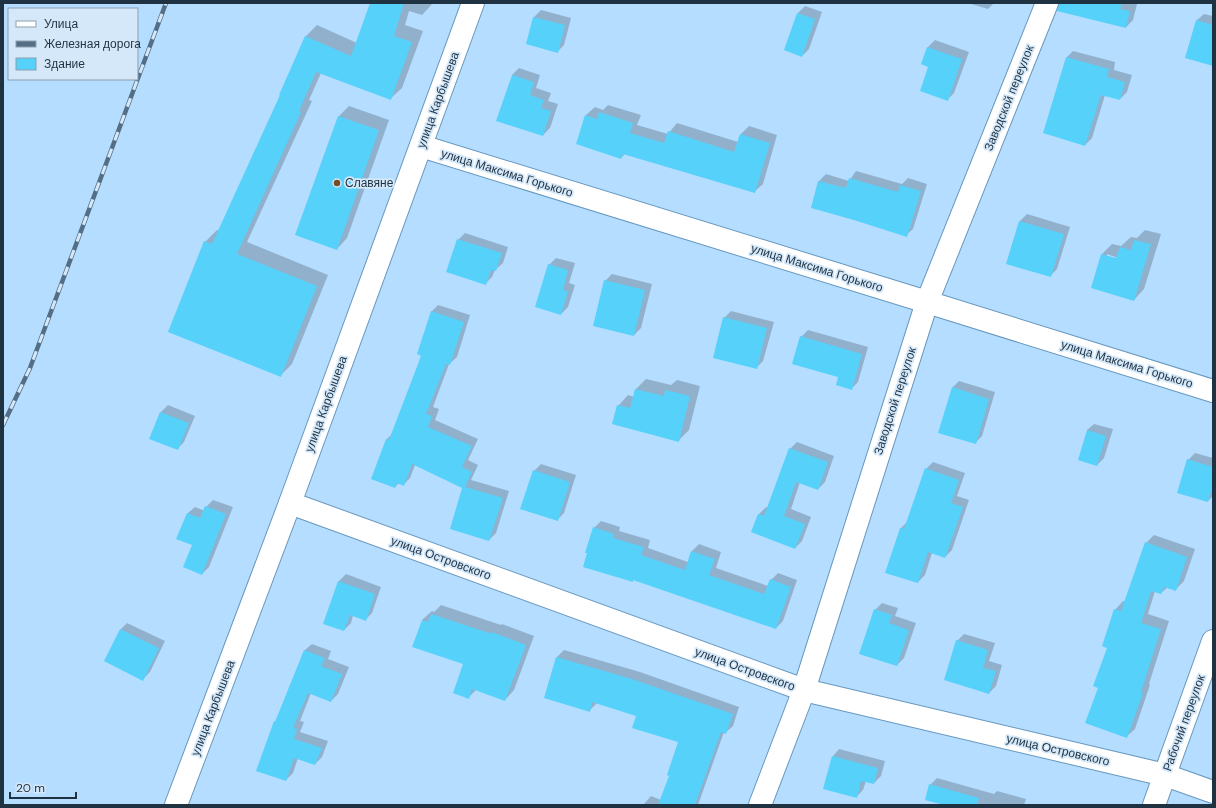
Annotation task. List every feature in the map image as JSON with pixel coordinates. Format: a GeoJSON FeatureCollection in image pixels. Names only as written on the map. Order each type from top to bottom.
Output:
{"type":"FeatureCollection","features":[{"type":"Feature","properties":{"kind":"street","name":"улица Карбышева"},"geometry":{"type":"LineString","coordinates":[[176,805],[290,503],[473,3]]}},
{"type":"Feature","properties":{"kind":"street","name":"Заводской переулок"},"geometry":{"type":"LineString","coordinates":[[760,805],[804,690],[927,302],[1047,3]]}},
{"type":"Feature","properties":{"kind":"street","name":"улица Максима Горького"},"geometry":{"type":"LineString","coordinates":[[421,146],[1213,391]]}},
{"type":"Feature","properties":{"kind":"street","name":"улица Островского"},"geometry":{"type":"LineString","coordinates":[[290,503],[804,690],[1165,774],[1213,792]]}},
{"type":"Feature","properties":{"kind":"street","name":"Рабочий переулок"},"geometry":{"type":"LineString","coordinates":[[1154,805],[1213,642]]}},
{"type":"Feature","properties":{"kind":"building"},"geometry":{"type":"Polygon","coordinates":[[[370,3],[404,3],[394,36],[412,42],[391,100],[316,72],[299,111],[301,112],[237,254],[317,286],[281,377],[168,332],[204,241],[212,244],[280,95],[305,36],[351,56],[370,3]]]}},
{"type":"Feature","properties":{"kind":"building"},"geometry":{"type":"Polygon","coordinates":[[[1059,3],[1122,3],[1120,9],[1130,11],[1126,28],[1057,11],[1059,3]]]}},
{"type":"Feature","properties":{"kind":"building"},"geometry":{"type":"Polygon","coordinates":[[[797,13],[815,19],[802,57],[784,50],[797,13]]]}},
{"type":"Feature","properties":{"kind":"building"},"geometry":{"type":"Polygon","coordinates":[[[533,17],[565,25],[558,53],[526,44],[533,17]]]}},
{"type":"Feature","properties":{"kind":"building"},"geometry":{"type":"Polygon","coordinates":[[[1196,20],[1213,25],[1213,66],[1185,58],[1196,20]]]}},
{"type":"Feature","properties":{"kind":"building"},"geometry":{"type":"Polygon","coordinates":[[[927,47],[962,59],[948,101],[920,91],[928,67],[921,64],[927,47]]]}},
{"type":"Feature","properties":{"kind":"building"},"geometry":{"type":"Polygon","coordinates":[[[1066,57],[1109,69],[1107,77],[1125,82],[1120,100],[1101,95],[1085,146],[1043,133],[1066,57]]]}},
{"type":"Feature","properties":{"kind":"building"},"geometry":{"type":"Polygon","coordinates":[[[512,75],[534,82],[530,95],[544,100],[541,108],[551,111],[543,136],[496,121],[512,75]]]}},
{"type":"Feature","properties":{"kind":"building"},"geometry":{"type":"Polygon","coordinates":[[[599,112],[633,123],[630,133],[664,143],[668,131],[734,152],[740,134],[770,143],[755,193],[623,154],[621,159],[576,144],[585,115],[597,119],[599,112]]]}},
{"type":"Feature","properties":{"kind":"building","name":"Славяне"},"geometry":{"type":"Polygon","coordinates":[[[338,116],[379,130],[337,250],[295,235],[338,116]]]}},
{"type":"Feature","properties":{"kind":"building"},"geometry":{"type":"Polygon","coordinates":[[[849,178],[898,192],[900,185],[921,191],[907,237],[811,208],[818,181],[846,188],[849,178]]]}},
{"type":"Feature","properties":{"kind":"building"},"geometry":{"type":"Polygon","coordinates":[[[1019,221],[1064,234],[1051,277],[1006,264],[1019,221]]]}},
{"type":"Feature","properties":{"kind":"building"},"geometry":{"type":"Polygon","coordinates":[[[457,239],[502,253],[496,271],[491,270],[486,285],[446,272],[457,239]]]}},
{"type":"Feature","properties":{"kind":"building"},"geometry":{"type":"Polygon","coordinates":[[[1134,240],[1151,244],[1134,301],[1091,288],[1101,254],[1116,258],[1120,247],[1131,250],[1134,240]]]}},
{"type":"Feature","properties":{"kind":"building"},"geometry":{"type":"Polygon","coordinates":[[[548,264],[568,270],[563,290],[568,291],[561,315],[535,307],[548,264]]]}},
{"type":"Feature","properties":{"kind":"building"},"geometry":{"type":"Polygon","coordinates":[[[604,280],[645,290],[634,336],[593,326],[604,280]]]}},
{"type":"Feature","properties":{"kind":"building"},"geometry":{"type":"Polygon","coordinates":[[[431,311],[464,322],[450,365],[446,364],[426,414],[432,416],[428,427],[472,446],[462,467],[472,472],[465,487],[503,498],[489,541],[450,529],[462,488],[412,464],[404,486],[397,483],[395,488],[371,479],[386,439],[389,440],[421,356],[417,354],[431,311]]]}},
{"type":"Feature","properties":{"kind":"building"},"geometry":{"type":"Polygon","coordinates":[[[723,317],[767,328],[757,369],[713,358],[723,317]]]}},
{"type":"Feature","properties":{"kind":"building"},"geometry":{"type":"Polygon","coordinates":[[[800,336],[862,354],[852,390],[836,385],[838,377],[792,364],[800,336]]]}},
{"type":"Feature","properties":{"kind":"building"},"geometry":{"type":"Polygon","coordinates":[[[952,387],[989,399],[976,444],[938,433],[952,387]]]}},
{"type":"Feature","properties":{"kind":"building"},"geometry":{"type":"Polygon","coordinates":[[[635,389],[664,396],[665,390],[690,396],[679,442],[612,424],[617,405],[630,408],[635,389]]]}},
{"type":"Feature","properties":{"kind":"building"},"geometry":{"type":"Polygon","coordinates":[[[160,412],[189,423],[178,450],[149,439],[160,412]]]}},
{"type":"Feature","properties":{"kind":"building"},"geometry":{"type":"Polygon","coordinates":[[[1087,430],[1106,436],[1097,466],[1078,460],[1087,430]]]}},
{"type":"Feature","properties":{"kind":"building"},"geometry":{"type":"Polygon","coordinates":[[[789,448],[828,462],[818,490],[796,482],[784,516],[805,524],[795,549],[751,532],[758,514],[764,516],[789,448]]]}},
{"type":"Feature","properties":{"kind":"building"},"geometry":{"type":"Polygon","coordinates":[[[1187,459],[1213,467],[1213,485],[1208,502],[1177,493],[1187,459]]]}},
{"type":"Feature","properties":{"kind":"building"},"geometry":{"type":"Polygon","coordinates":[[[925,468],[959,480],[951,503],[963,507],[945,558],[928,552],[918,583],[885,573],[900,528],[904,529],[925,468]]]}},
{"type":"Feature","properties":{"kind":"building"},"geometry":{"type":"Polygon","coordinates":[[[533,470],[570,482],[558,521],[520,509],[533,470]]]}},
{"type":"Feature","properties":{"kind":"building"},"geometry":{"type":"Polygon","coordinates":[[[205,506],[226,514],[202,575],[183,567],[192,545],[176,539],[187,513],[200,518],[205,506]]]}},
{"type":"Feature","properties":{"kind":"building"},"geometry":{"type":"Polygon","coordinates":[[[593,527],[614,534],[613,538],[644,547],[641,555],[685,570],[691,551],[715,559],[709,575],[764,594],[770,579],[791,587],[776,629],[633,580],[633,582],[583,567],[587,553],[585,553],[593,527]]]}},
{"type":"Feature","properties":{"kind":"building"},"geometry":{"type":"Polygon","coordinates":[[[1145,542],[1187,557],[1176,591],[1164,587],[1161,594],[1151,591],[1141,623],[1161,629],[1141,692],[1143,693],[1127,738],[1085,723],[1098,688],[1093,686],[1107,648],[1102,646],[1114,609],[1121,611],[1145,542]]]}},
{"type":"Feature","properties":{"kind":"building"},"geometry":{"type":"Polygon","coordinates":[[[338,581],[375,594],[366,621],[350,615],[344,631],[323,624],[338,581]]]}},
{"type":"Feature","properties":{"kind":"building"},"geometry":{"type":"Polygon","coordinates":[[[874,609],[892,615],[889,623],[909,630],[897,666],[859,654],[874,609]]]}},
{"type":"Feature","properties":{"kind":"building"},"geometry":{"type":"Polygon","coordinates":[[[431,614],[492,634],[492,632],[526,645],[505,701],[472,689],[469,699],[453,693],[463,664],[412,647],[422,620],[428,622],[431,614]]]}},
{"type":"Feature","properties":{"kind":"building"},"geometry":{"type":"Polygon","coordinates":[[[120,629],[159,648],[143,681],[104,661],[120,629]]]}},
{"type":"Feature","properties":{"kind":"building"},"geometry":{"type":"Polygon","coordinates":[[[956,640],[988,650],[983,668],[996,671],[989,694],[944,680],[956,640]]]}},
{"type":"Feature","properties":{"kind":"building"},"geometry":{"type":"Polygon","coordinates":[[[304,650],[325,658],[321,666],[342,674],[331,702],[308,693],[293,728],[297,729],[294,739],[322,748],[315,765],[294,758],[286,781],[256,771],[274,721],[275,722],[304,650]]]}},
{"type":"Feature","properties":{"kind":"building"},"geometry":{"type":"Polygon","coordinates":[[[556,657],[632,679],[733,714],[726,734],[721,732],[695,805],[658,805],[669,776],[667,775],[678,742],[632,728],[636,716],[592,702],[590,712],[544,698],[556,657]]]}},
{"type":"Feature","properties":{"kind":"building"},"geometry":{"type":"Polygon","coordinates":[[[832,756],[878,768],[874,784],[861,781],[857,798],[823,789],[832,756]]]}},
{"type":"Feature","properties":{"kind":"building"},"geometry":{"type":"Polygon","coordinates":[[[929,784],[979,798],[977,805],[944,805],[925,800],[929,784]]]}},
{"type":"Feature","properties":{"kind":"railway"},"geometry":{"type":"LineString","coordinates":[[138,78],[166,3]]}},
{"type":"Feature","properties":{"kind":"railway"},"geometry":{"type":"LineString","coordinates":[[3,425],[30,368],[137,80]]}},
{"type":"Feature","properties":{"kind":"place","name":"Славяне"},"geometry":{"type":"Point","coordinates":[337,183]}}]}
